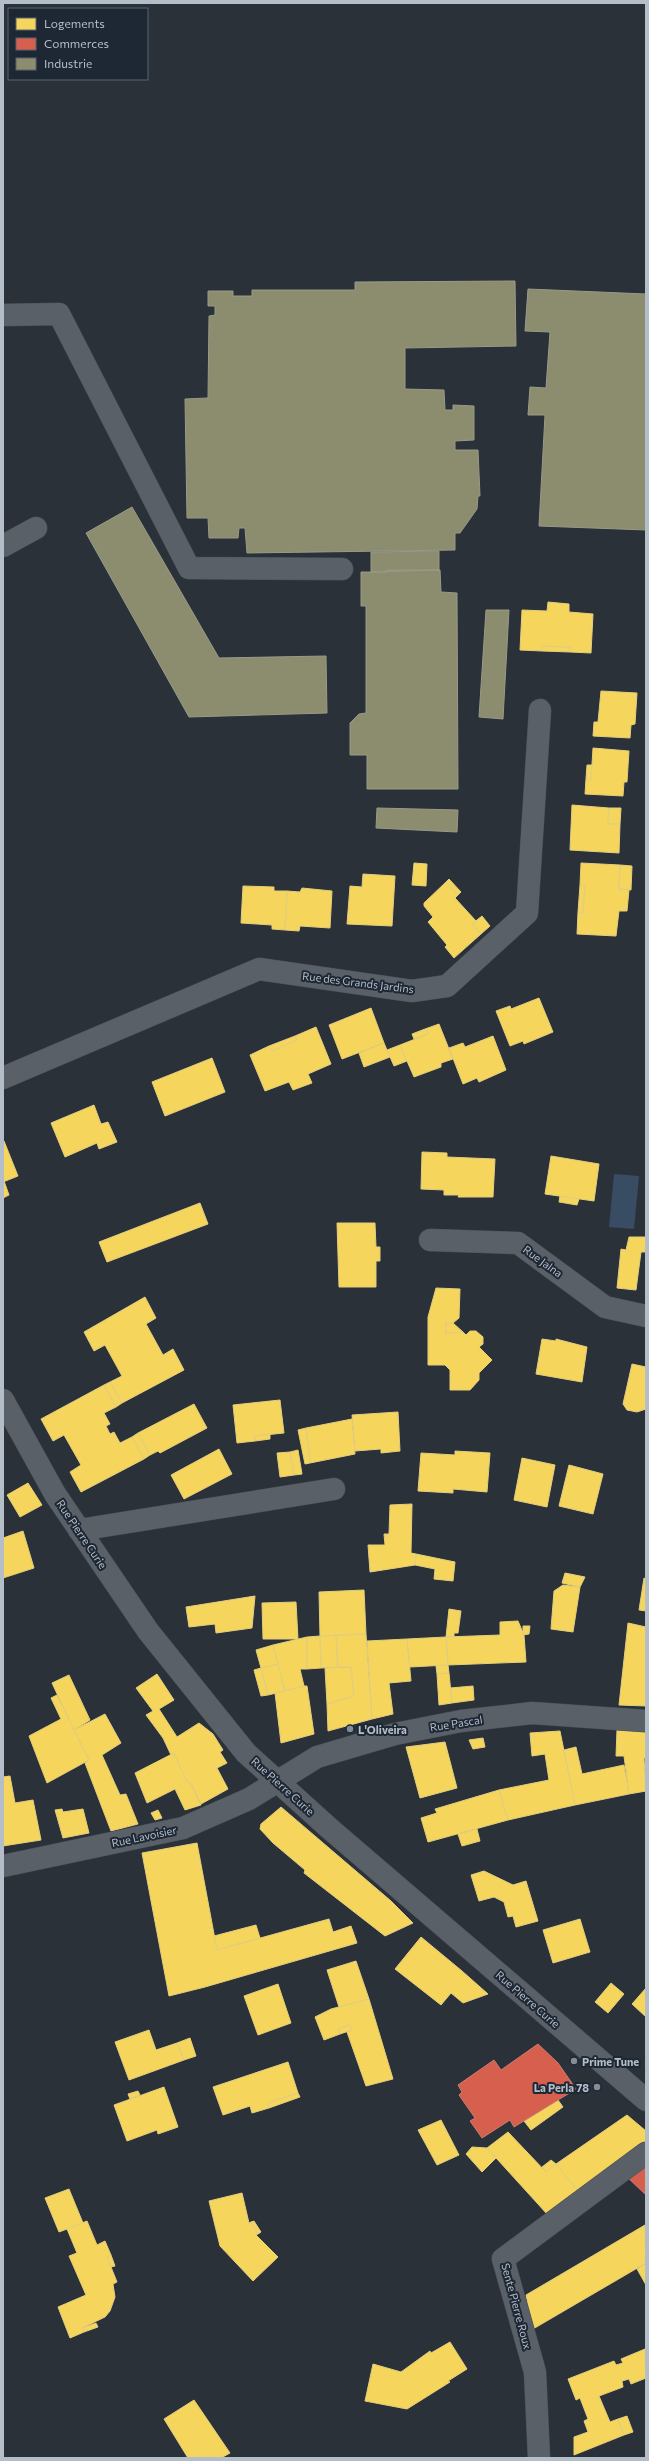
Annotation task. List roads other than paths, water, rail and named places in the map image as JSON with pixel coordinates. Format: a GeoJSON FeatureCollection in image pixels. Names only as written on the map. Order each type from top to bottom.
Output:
{"type":"FeatureCollection","features":[{"type":"Feature","properties":{"kind":"street"},"geometry":{"type":"LineString","coordinates":[[3,315],[60,314],[189,568],[342,569]]}},
{"type":"Feature","properties":{"kind":"street"},"geometry":{"type":"LineString","coordinates":[[3,546],[36,528]]}},
{"type":"Feature","properties":{"kind":"street","name":"Rue des Grands Jardins"},"geometry":{"type":"LineString","coordinates":[[3,1078],[259,970],[412,991],[447,986],[528,913],[540,710]]}},
{"type":"Feature","properties":{"kind":"street","name":"Rue Jalna"},"geometry":{"type":"LineString","coordinates":[[430,1240],[518,1243],[605,1306],[646,1316]]}},
{"type":"Feature","properties":{"kind":"street","name":"Rue Pierre Curie"},"geometry":{"type":"LineString","coordinates":[[3,1400],[55,1494],[148,1631],[246,1753],[646,2100]]}},
{"type":"Feature","properties":{"kind":"street"},"geometry":{"type":"LineString","coordinates":[[79,1530],[334,1489]]}},
{"type":"Feature","properties":{"kind":"street","name":"Rue Pascal"},"geometry":{"type":"LineString","coordinates":[[278,1782],[317,1757],[395,1734],[462,1721],[532,1713],[646,1721]]}},
{"type":"Feature","properties":{"kind":"street","name":"Rue Lavoisier"},"geometry":{"type":"LineString","coordinates":[[3,1866],[183,1828],[248,1799],[278,1782]]}},
{"type":"Feature","properties":{"kind":"street","name":"Sente Pierre Roux"},"geometry":{"type":"LineString","coordinates":[[540,2458],[535,2372],[503,2259],[646,2153]]}},
{"type":"Feature","properties":{"kind":"water"},"geometry":{"type":"Polygon","coordinates":[[[614,1174],[639,1176],[634,1229],[609,1227],[614,1174]]]}},
{"type":"Feature","properties":{"kind":"place","name":"L'Oliveira"},"geometry":{"type":"Point","coordinates":[350,1729]}},
{"type":"Feature","properties":{"kind":"place","name":"Prime Tune"},"geometry":{"type":"Point","coordinates":[574,2061]}},
{"type":"Feature","properties":{"kind":"place","name":"La Perla 78"},"geometry":{"type":"Point","coordinates":[597,2087]}}]}
